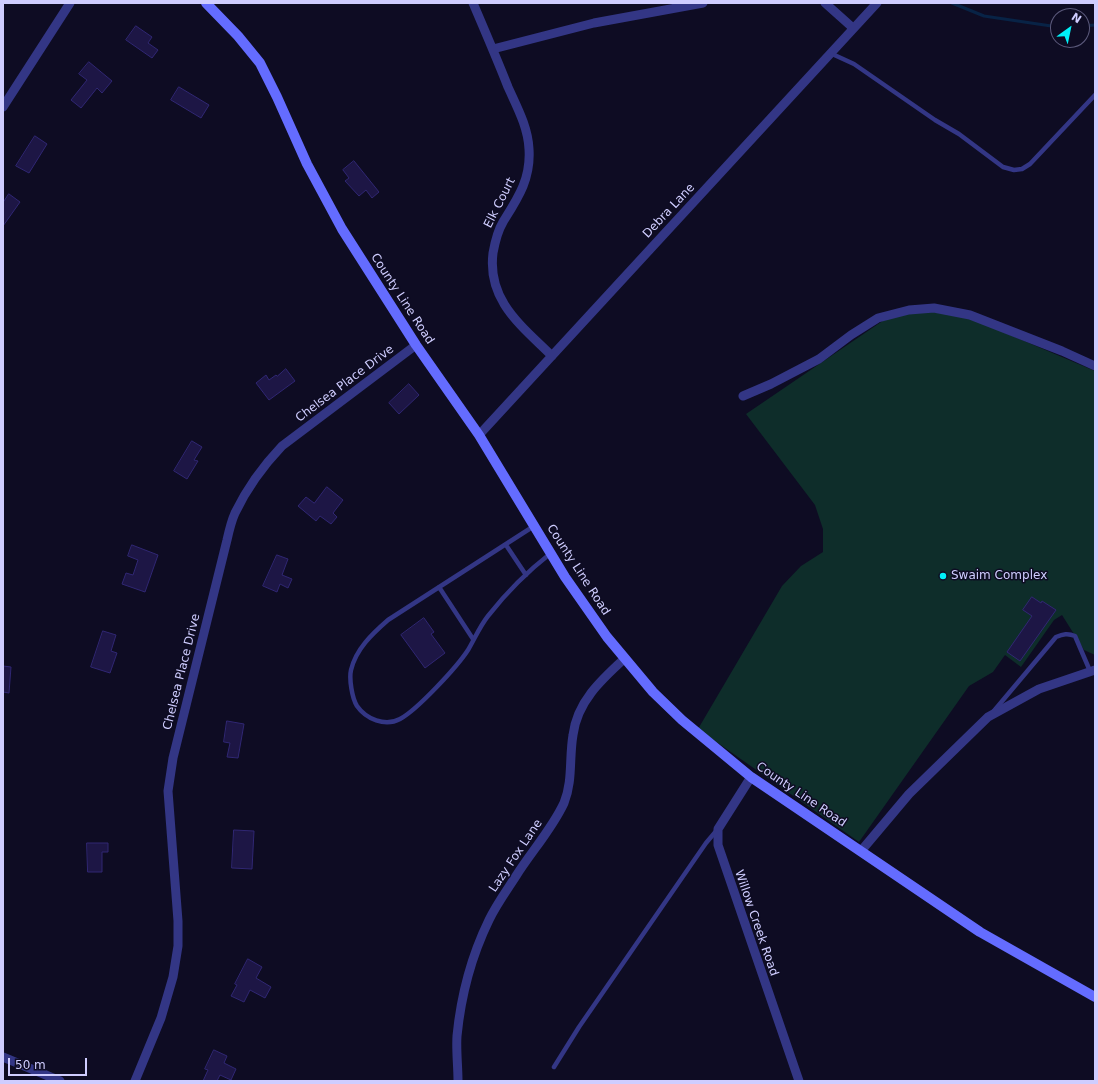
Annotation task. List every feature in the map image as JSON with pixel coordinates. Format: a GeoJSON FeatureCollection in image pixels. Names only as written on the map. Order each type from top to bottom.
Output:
{"type":"FeatureCollection","features":[{"type":"Feature","properties":{"kind":"street"},"geometry":{"type":"LineString","coordinates":[[3,107],[70,3]]}},
{"type":"Feature","properties":{"kind":"street","name":"County Line Road"},"geometry":{"type":"LineString","coordinates":[[206,3],[238,36],[260,63],[307,164],[342,229],[416,345],[479,435],[565,577],[606,637],[653,692],[682,720],[751,777],[980,932],[1095,997]]}},
{"type":"Feature","properties":{"kind":"street","name":"Elk Court"},"geometry":{"type":"LineString","coordinates":[[473,3],[527,134],[529,150],[528,164],[523,187],[519,197],[502,224],[495,239],[493,258],[494,276],[500,298],[509,312],[552,356]]}},
{"type":"Feature","properties":{"kind":"street"},"geometry":{"type":"LineString","coordinates":[[493,49],[594,23],[703,3]]}},
{"type":"Feature","properties":{"kind":"street"},"geometry":{"type":"LineString","coordinates":[[825,3],[853,28]]}},
{"type":"Feature","properties":{"kind":"street","name":"Debra Lane"},"geometry":{"type":"LineString","coordinates":[[479,435],[877,3]]}},
{"type":"Feature","properties":{"kind":"street"},"geometry":{"type":"LineString","coordinates":[[743,396],[771,384],[819,359],[851,335],[878,318],[909,310],[934,308],[970,315],[1062,351],[1095,366]]}},
{"type":"Feature","properties":{"kind":"street","name":"Chelsea Place Drive"},"geometry":{"type":"LineString","coordinates":[[135,1081],[161,1018],[173,977],[178,946],[178,921],[168,791],[173,758],[227,540],[235,514],[250,486],[266,463],[282,446],[416,345]]}},
{"type":"Feature","properties":{"kind":"street","name":"Lazy Fox Lane"},"geometry":{"type":"LineString","coordinates":[[458,1081],[457,1037],[464,986],[478,944],[490,918],[517,875],[557,817],[564,801],[570,780],[573,734],[578,715],[588,695],[624,658]]}},
{"type":"Feature","properties":{"kind":"street"},"geometry":{"type":"LineString","coordinates":[[861,851],[909,794],[988,717],[1039,689],[1092,670]]}},
{"type":"Feature","properties":{"kind":"street"},"geometry":{"type":"LineString","coordinates":[[718,829],[751,777]]}},
{"type":"Feature","properties":{"kind":"street","name":"Willow Creek Road"},"geometry":{"type":"LineString","coordinates":[[718,829],[718,845],[722,858],[798,1081]]}},
{"type":"Feature","properties":{"kind":"street"},"geometry":{"type":"LineString","coordinates":[[3,1057],[60,1081]]}},
{"type":"Feature","properties":{"kind":"lane"},"geometry":{"type":"LineString","coordinates":[[830,53],[854,64],[935,120],[959,134],[1003,167],[1014,170],[1022,169],[1030,164],[1095,95]]}},
{"type":"Feature","properties":{"kind":"lane"},"geometry":{"type":"LineString","coordinates":[[534,526],[388,620],[373,633],[359,651],[351,671],[350,687],[357,705],[369,717],[384,722],[399,720],[410,712],[442,680],[467,650],[488,616],[526,575],[551,553]]}},
{"type":"Feature","properties":{"kind":"lane"},"geometry":{"type":"LineString","coordinates":[[506,545],[526,575]]}},
{"type":"Feature","properties":{"kind":"lane"},"geometry":{"type":"LineString","coordinates":[[439,588],[473,639]]}},
{"type":"Feature","properties":{"kind":"lane"},"geometry":{"type":"LineString","coordinates":[[988,717],[1056,637],[1062,634],[1075,636],[1092,670]]}},
{"type":"Feature","properties":{"kind":"lane"},"geometry":{"type":"LineString","coordinates":[[554,1067],[579,1027],[706,843],[718,829]]}},
{"type":"Feature","properties":{"kind":"green space","name":"Swaim Complex"},"geometry":{"type":"Polygon","coordinates":[[[923,310],[970,318],[1095,371],[1095,655],[1084,650],[1062,615],[1054,620],[1021,667],[1005,655],[993,672],[969,686],[859,842],[698,729],[782,586],[801,566],[823,552],[823,529],[815,505],[746,414],[884,320],[923,310]]]}},
{"type":"Feature","properties":{"kind":"building"},"geometry":{"type":"Polygon","coordinates":[[[136,26],[152,37],[148,43],[158,50],[152,58],[126,40],[136,26]]]}},
{"type":"Feature","properties":{"kind":"building"},"geometry":{"type":"Polygon","coordinates":[[[89,62],[112,81],[102,93],[97,88],[81,108],[71,100],[87,80],[79,74],[89,62]]]}},
{"type":"Feature","properties":{"kind":"building"},"geometry":{"type":"Polygon","coordinates":[[[179,87],[209,105],[201,118],[171,100],[179,87]]]}},
{"type":"Feature","properties":{"kind":"building"},"geometry":{"type":"Polygon","coordinates":[[[35,136],[47,144],[29,173],[16,166],[35,136]]]}},
{"type":"Feature","properties":{"kind":"building"},"geometry":{"type":"Polygon","coordinates":[[[354,161],[379,192],[372,198],[366,190],[359,196],[345,181],[349,178],[343,170],[354,161]]]}},
{"type":"Feature","properties":{"kind":"building"},"geometry":{"type":"Polygon","coordinates":[[[9,194],[20,202],[3,226],[3,203],[9,194]]]}},
{"type":"Feature","properties":{"kind":"building"},"geometry":{"type":"Polygon","coordinates":[[[286,369],[295,381],[269,400],[256,383],[266,375],[269,380],[286,369]]]}},
{"type":"Feature","properties":{"kind":"building"},"geometry":{"type":"Polygon","coordinates":[[[409,384],[419,395],[399,414],[389,403],[409,384]]]}},
{"type":"Feature","properties":{"kind":"building"},"geometry":{"type":"Polygon","coordinates":[[[192,441],[202,447],[194,460],[198,461],[187,479],[174,471],[192,441]]]}},
{"type":"Feature","properties":{"kind":"building"},"geometry":{"type":"Polygon","coordinates":[[[327,487],[343,500],[333,513],[337,517],[331,524],[320,516],[316,521],[298,506],[306,497],[314,503],[327,487]]]}},
{"type":"Feature","properties":{"kind":"building"},"geometry":{"type":"Polygon","coordinates":[[[132,545],[158,555],[145,592],[122,584],[126,573],[133,575],[138,560],[128,556],[132,545]]]}},
{"type":"Feature","properties":{"kind":"building"},"geometry":{"type":"Polygon","coordinates":[[[277,555],[288,559],[282,575],[292,579],[288,588],[280,584],[277,592],[263,586],[277,555]]]}},
{"type":"Feature","properties":{"kind":"building"},"geometry":{"type":"Polygon","coordinates":[[[1032,597],[1041,603],[1042,601],[1056,610],[1020,661],[1007,652],[1032,616],[1023,610],[1032,597]]]}},
{"type":"Feature","properties":{"kind":"building"},"geometry":{"type":"Polygon","coordinates":[[[424,618],[434,632],[431,634],[445,653],[425,668],[401,635],[424,618]]]}},
{"type":"Feature","properties":{"kind":"building"},"geometry":{"type":"Polygon","coordinates":[[[103,631],[116,635],[111,651],[117,653],[110,673],[91,667],[103,631]]]}},
{"type":"Feature","properties":{"kind":"building"},"geometry":{"type":"Polygon","coordinates":[[[3,666],[11,667],[9,693],[3,692],[3,666]]]}},
{"type":"Feature","properties":{"kind":"building"},"geometry":{"type":"Polygon","coordinates":[[[227,721],[244,724],[238,758],[227,757],[230,743],[224,742],[227,721]]]}},
{"type":"Feature","properties":{"kind":"building"},"geometry":{"type":"Polygon","coordinates":[[[234,830],[254,831],[252,869],[232,868],[234,830]]]}},
{"type":"Feature","properties":{"kind":"building"},"geometry":{"type":"Polygon","coordinates":[[[87,843],[108,843],[108,852],[102,852],[102,872],[88,872],[87,843]]]}},
{"type":"Feature","properties":{"kind":"building"},"geometry":{"type":"Polygon","coordinates":[[[248,959],[262,967],[256,978],[271,987],[265,998],[250,990],[244,1002],[231,996],[237,985],[235,984],[248,959]]]}},
{"type":"Feature","properties":{"kind":"building"},"geometry":{"type":"Polygon","coordinates":[[[214,1050],[227,1056],[224,1063],[236,1069],[231,1080],[220,1075],[217,1081],[203,1081],[208,1070],[205,1069],[214,1050]]]}},
{"type":"Feature","properties":{"kind":"waterway"},"geometry":{"type":"LineString","coordinates":[[952,3],[984,16],[1050,26]]}},
{"type":"Feature","properties":{"kind":"waterway"},"geometry":{"type":"LineString","coordinates":[[1090,25],[1095,25]]}},
{"type":"Feature","properties":{"kind":"place","name":"Swaim Complex"},"geometry":{"type":"Point","coordinates":[943,576]}}]}
